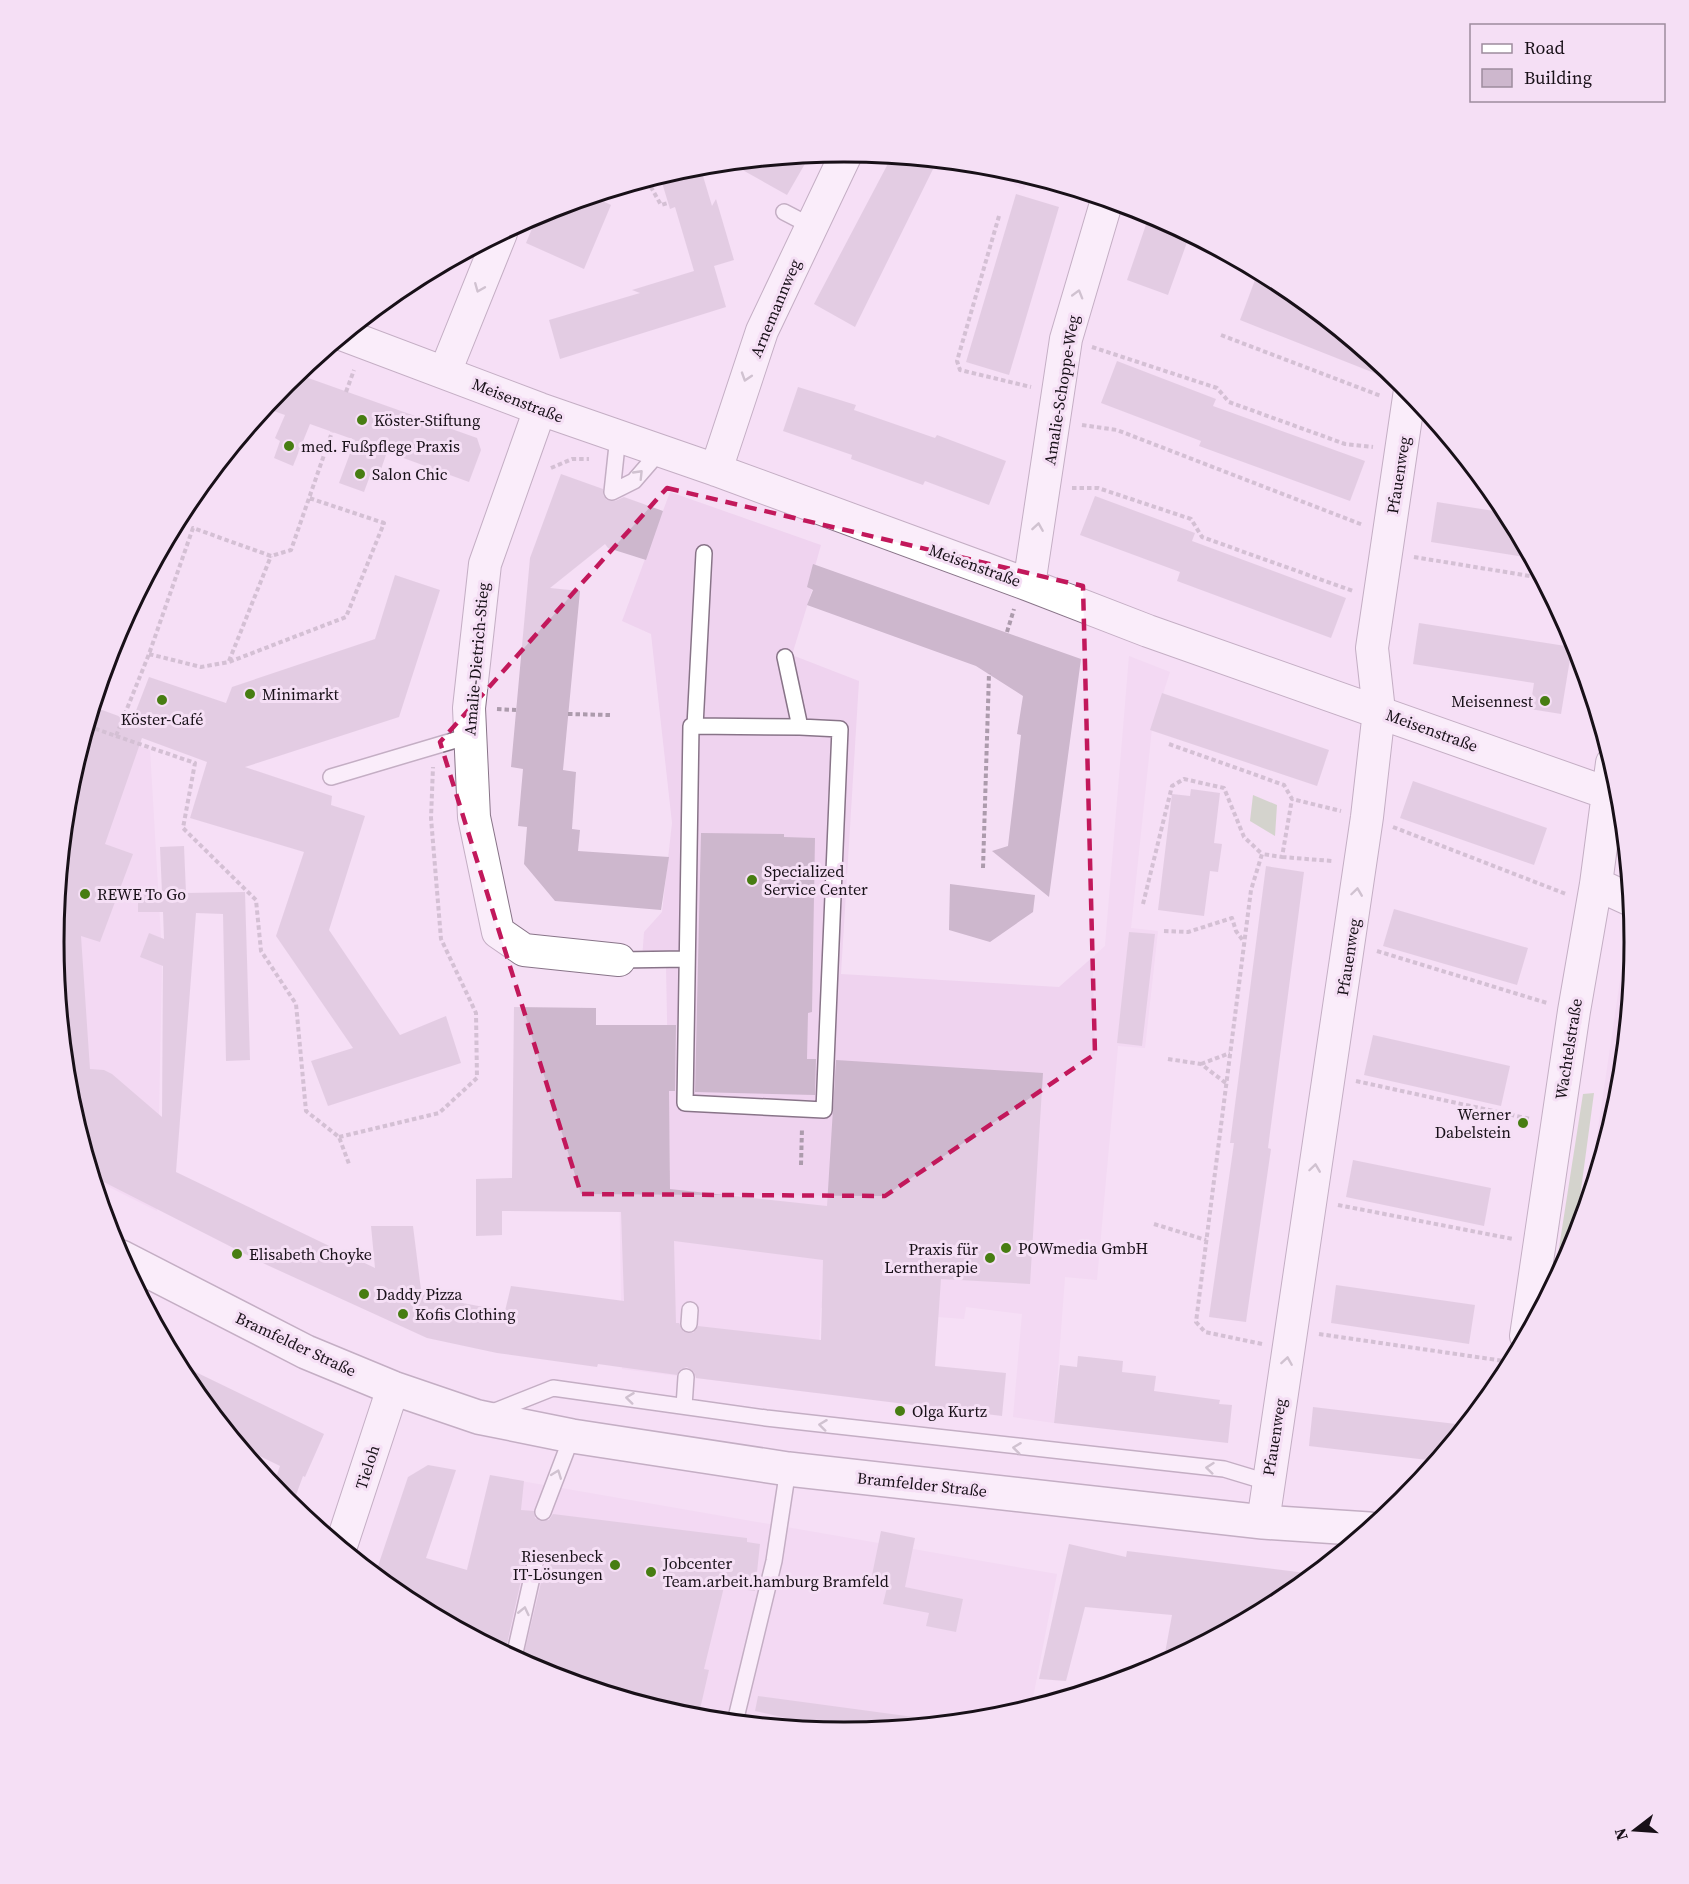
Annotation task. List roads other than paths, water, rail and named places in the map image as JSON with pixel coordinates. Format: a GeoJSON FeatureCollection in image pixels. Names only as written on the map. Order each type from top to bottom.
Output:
{"type":"FeatureCollection","features":[{"type":"Feature","properties":{"kind":"main road","name":"Bramfelder Straße"},"geometry":{"type":"LineString","coordinates":[[135,1264],[306,1352],[393,1388],[478,1417],[572,1436],[788,1469],[1263,1522],[1359,1528]]}},
{"type":"Feature","properties":{"kind":"street","name":"Arnemannweg"},"geometry":{"type":"LineString","coordinates":[[716,470],[797,219],[839,162]]}},
{"type":"Feature","properties":{"kind":"street","name":"Amalie-Schoppe-Weg"},"geometry":{"type":"LineString","coordinates":[[1029,585],[1066,339],[1105,207]]}},
{"type":"Feature","properties":{"kind":"street"},"geometry":{"type":"LineString","coordinates":[[445,372],[497,244]]}},
{"type":"Feature","properties":{"kind":"street","name":"Meisenstraße"},"geometry":{"type":"LineString","coordinates":[[352,338],[540,409],[716,470],[1029,585],[1148,631],[1379,711],[1607,777]]}},
{"type":"Feature","properties":{"kind":"street","name":"Pfauenweg"},"geometry":{"type":"LineString","coordinates":[[1263,1522],[1267,1482],[1361,864],[1379,711],[1372,648],[1407,402]]}},
{"type":"Feature","properties":{"kind":"street","name":"Amalie-Dietrich-Stieg"},"geometry":{"type":"LineString","coordinates":[[540,409],[485,564],[469,708],[474,817],[498,932],[524,950],[619,960]]}},
{"type":"Feature","properties":{"kind":"street","name":"Wachtelstraße"},"geometry":{"type":"LineString","coordinates":[[1538,1298],[1539,1244],[1574,1011],[1596,884],[1609,786]]}},
{"type":"Feature","properties":{"kind":"street"},"geometry":{"type":"LineString","coordinates":[[1596,884],[1623,896]]}},
{"type":"Feature","properties":{"kind":"street","name":"Tieloh"},"geometry":{"type":"LineString","coordinates":[[343,1539],[393,1388]]}},
{"type":"Feature","properties":{"kind":"lane"},"geometry":{"type":"LineString","coordinates":[[618,436],[612,492],[634,481],[660,451]]}},
{"type":"Feature","properties":{"kind":"lane"},"geometry":{"type":"LineString","coordinates":[[695,726],[704,553]]}},
{"type":"Feature","properties":{"kind":"lane"},"geometry":{"type":"LineString","coordinates":[[785,657],[800,727]]}},
{"type":"Feature","properties":{"kind":"lane"},"geometry":{"type":"LineString","coordinates":[[691,726],[695,726],[840,729],[824,1110],[686,1103],[686,959],[691,726]]}},
{"type":"Feature","properties":{"kind":"lane"},"geometry":{"type":"LineString","coordinates":[[331,777],[469,736]]}},
{"type":"Feature","properties":{"kind":"lane"},"geometry":{"type":"LineString","coordinates":[[619,960],[686,959]]}},
{"type":"Feature","properties":{"kind":"lane"},"geometry":{"type":"LineString","coordinates":[[684,1406],[686,1377]]}},
{"type":"Feature","properties":{"kind":"lane"},"geometry":{"type":"LineString","coordinates":[[478,1417],[553,1388],[920,1437],[1224,1469],[1267,1482]]}},
{"type":"Feature","properties":{"kind":"lane"},"geometry":{"type":"LineString","coordinates":[[543,1512],[572,1436]]}},
{"type":"Feature","properties":{"kind":"lane"},"geometry":{"type":"LineString","coordinates":[[737,1714],[774,1561],[788,1469]]}},
{"type":"Feature","properties":{"kind":"lane"},"geometry":{"type":"LineString","coordinates":[[516,1649],[535,1564]]}},
{"type":"Feature","properties":{"kind":"place","name":"Köster-Stiftung"},"geometry":{"type":"Point","coordinates":[362,420]}},
{"type":"Feature","properties":{"kind":"place","name":"med. Fußpflege Praxis"},"geometry":{"type":"Point","coordinates":[289,446]}},
{"type":"Feature","properties":{"kind":"place","name":"Salon Chic"},"geometry":{"type":"Point","coordinates":[360,474]}},
{"type":"Feature","properties":{"kind":"place","name":"Minimarkt"},"geometry":{"type":"Point","coordinates":[250,694]}},
{"type":"Feature","properties":{"kind":"place","name":"Köster-Café"},"geometry":{"type":"Point","coordinates":[162,700]}},
{"type":"Feature","properties":{"kind":"place","name":"Meisennest"},"geometry":{"type":"Point","coordinates":[1545,701]}},
{"type":"Feature","properties":{"kind":"place","name":"Specialized Service Center"},"geometry":{"type":"Point","coordinates":[752,880]}},
{"type":"Feature","properties":{"kind":"place","name":"REWE To Go"},"geometry":{"type":"Point","coordinates":[85,894]}},
{"type":"Feature","properties":{"kind":"place","name":"Werner Dabelstein"},"geometry":{"type":"Point","coordinates":[1523,1123]}},
{"type":"Feature","properties":{"kind":"place","name":"POWmedia GmbH"},"geometry":{"type":"Point","coordinates":[1006,1248]}},
{"type":"Feature","properties":{"kind":"place","name":"Elisabeth Choyke"},"geometry":{"type":"Point","coordinates":[237,1254]}},
{"type":"Feature","properties":{"kind":"place","name":"Praxis für Lerntherapie"},"geometry":{"type":"Point","coordinates":[990,1258]}},
{"type":"Feature","properties":{"kind":"place","name":"Daddy Pizza"},"geometry":{"type":"Point","coordinates":[364,1294]}},
{"type":"Feature","properties":{"kind":"place","name":"Kofis Clothing"},"geometry":{"type":"Point","coordinates":[403,1314]}},
{"type":"Feature","properties":{"kind":"place","name":"Olga Kurtz"},"geometry":{"type":"Point","coordinates":[900,1411]}},
{"type":"Feature","properties":{"kind":"place","name":"Riesenbeck IT-Lösungen"},"geometry":{"type":"Point","coordinates":[615,1565]}},
{"type":"Feature","properties":{"kind":"place","name":"Jobcenter Team.arbeit.hamburg Bramfeld"},"geometry":{"type":"Point","coordinates":[651,1572]}}]}
